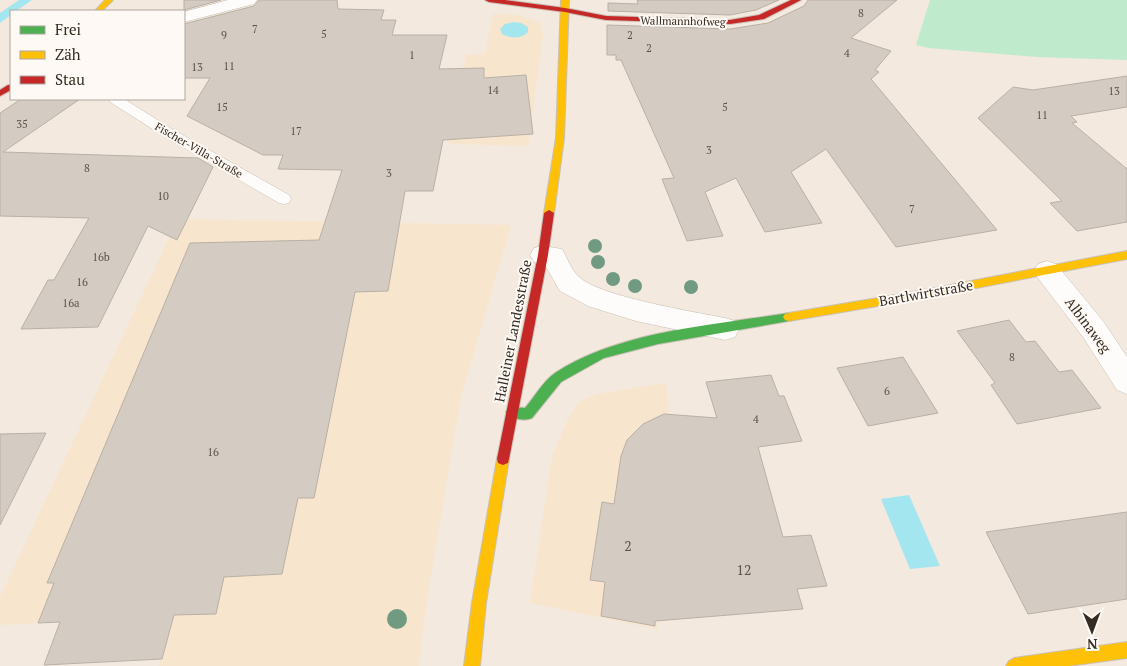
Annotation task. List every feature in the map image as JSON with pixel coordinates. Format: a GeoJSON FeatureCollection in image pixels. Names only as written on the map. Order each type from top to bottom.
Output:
{"type":"FeatureCollection","features":[{"type":"Feature","properties":{"kind":"street"},"geometry":{"type":"LineString","coordinates":[[99,10],[109,0]]}},
{"type":"Feature","properties":{"kind":"street"},"geometry":{"type":"LineString","coordinates":[[185,17],[248,0]]}},
{"type":"Feature","properties":{"kind":"street"},"geometry":{"type":"LineString","coordinates":[[489,0],[565,5]]}},
{"type":"Feature","properties":{"kind":"street","name":"Wallmannhofweg"},"geometry":{"type":"LineString","coordinates":[[565,5],[606,18],[730,22],[761,17],[797,0]]}},
{"type":"Feature","properties":{"kind":"street","name":"Halleiner Landesstraße"},"geometry":{"type":"LineString","coordinates":[[472,666],[479,602],[495,499],[543,255],[562,117],[565,5]]}},
{"type":"Feature","properties":{"kind":"street","name":"Bartlwirtstraße"},"geometry":{"type":"LineString","coordinates":[[512,412],[528,414],[557,378],[601,354],[658,339],[725,329],[1047,272],[1127,254]]}},
{"type":"Feature","properties":{"kind":"street","name":"Bartlwirtstraße"},"geometry":{"type":"LineString","coordinates":[[543,255],[553,256],[569,284],[597,299],[636,310],[725,329]]}},
{"type":"Feature","properties":{"kind":"street","name":"Albinaweg"},"geometry":{"type":"LineString","coordinates":[[1047,272],[1093,329],[1127,380]]}},
{"type":"Feature","properties":{"kind":"street"},"geometry":{"type":"LineString","coordinates":[[1014,666],[1127,650]]}},
{"type":"Feature","properties":{"kind":"lane","name":"Fischer-Villa-Straße"},"geometry":{"type":"LineString","coordinates":[[117,100],[167,132],[284,199]]}},
{"type":"Feature","properties":{"kind":"shaded area"},"geometry":{"type":"Polygon","coordinates":[[[493,14],[518,15],[541,23],[543,34],[528,146],[452,144],[445,140],[466,55],[485,54],[493,14]]]}},
{"type":"Feature","properties":{"kind":"shaded area"},"geometry":{"type":"Polygon","coordinates":[[[178,219],[511,225],[460,400],[426,604],[419,666],[159,666],[175,615],[0,625],[0,597],[178,219]]]}},
{"type":"Feature","properties":{"kind":"shaded area"},"geometry":{"type":"Polygon","coordinates":[[[666,383],[669,414],[657,629],[530,603],[552,457],[568,419],[579,402],[597,394],[666,383]]]}},
{"type":"Feature","properties":{"kind":"green space"},"geometry":{"type":"Polygon","coordinates":[[[930,0],[1127,0],[1127,60],[1037,57],[929,48],[916,45],[930,0]]]}},
{"type":"Feature","properties":{"kind":"water"},"geometry":{"type":"Polygon","coordinates":[[[19,0],[32,0],[17,10],[10,10],[10,16],[0,23],[0,13],[19,0]]]}},
{"type":"Feature","properties":{"kind":"water"},"geometry":{"type":"Polygon","coordinates":[[[514,22],[528,27],[528,32],[516,37],[502,34],[500,29],[505,24],[514,22]]]}},
{"type":"Feature","properties":{"kind":"water"},"geometry":{"type":"Polygon","coordinates":[[[909,495],[940,566],[910,569],[881,499],[909,495]]]}},
{"type":"Feature","properties":{"kind":"building"},"geometry":{"type":"Polygon","coordinates":[[[184,0],[221,0],[184,10],[184,0]]]}},
{"type":"Feature","properties":{"kind":"building"},"geometry":{"type":"Polygon","coordinates":[[[259,0],[337,0],[338,9],[384,10],[381,20],[396,20],[392,35],[447,35],[439,69],[484,68],[484,78],[526,75],[533,134],[443,140],[433,191],[405,191],[388,291],[355,292],[314,498],[298,498],[282,574],[224,577],[216,614],[174,615],[162,659],[44,665],[60,622],[38,623],[54,583],[47,583],[190,243],[319,240],[342,170],[278,169],[283,155],[263,155],[187,116],[210,78],[185,78],[185,24],[254,6],[259,0]]]}},
{"type":"Feature","properties":{"kind":"building"},"geometry":{"type":"Polygon","coordinates":[[[637,0],[779,0],[756,10],[730,15],[608,11],[608,3],[638,4],[637,0]]]}},
{"type":"Feature","properties":{"kind":"building"},"geometry":{"type":"Polygon","coordinates":[[[808,0],[897,0],[851,38],[891,51],[875,70],[879,72],[871,79],[997,230],[896,247],[826,149],[791,172],[822,223],[765,232],[736,178],[705,192],[723,236],[687,241],[662,179],[674,178],[621,60],[616,60],[616,55],[607,55],[607,25],[730,29],[768,23],[804,6],[808,0]]]}},
{"type":"Feature","properties":{"kind":"building"},"geometry":{"type":"Polygon","coordinates":[[[1127,76],[1127,107],[1071,116],[1077,122],[1072,123],[1127,169],[1127,222],[1077,231],[1050,203],[1062,201],[978,118],[1013,87],[1033,90],[1127,76]]]}},
{"type":"Feature","properties":{"kind":"building"},"geometry":{"type":"Polygon","coordinates":[[[20,100],[79,100],[3,152],[198,158],[213,167],[177,240],[148,226],[98,327],[21,329],[48,280],[54,280],[89,218],[0,216],[0,113],[20,100]]]}},
{"type":"Feature","properties":{"kind":"building"},"geometry":{"type":"Polygon","coordinates":[[[1009,320],[1026,342],[1035,341],[1059,372],[1072,370],[1101,408],[1017,424],[991,385],[995,383],[957,331],[1009,320]]]}},
{"type":"Feature","properties":{"kind":"building"},"geometry":{"type":"Polygon","coordinates":[[[903,357],[938,413],[868,426],[837,368],[903,357]]]}},
{"type":"Feature","properties":{"kind":"building"},"geometry":{"type":"Polygon","coordinates":[[[771,375],[779,396],[784,396],[802,441],[758,447],[783,537],[811,535],[827,586],[797,589],[803,609],[655,621],[655,626],[601,616],[605,582],[590,580],[602,502],[614,504],[621,456],[627,440],[643,424],[664,414],[717,418],[706,382],[771,375]]]}},
{"type":"Feature","properties":{"kind":"building"},"geometry":{"type":"Polygon","coordinates":[[[46,433],[0,525],[0,434],[46,433]]]}},
{"type":"Feature","properties":{"kind":"building"},"geometry":{"type":"Polygon","coordinates":[[[1127,512],[1127,599],[1028,614],[986,532],[1127,512]]]}},
{"type":"Feature","properties":{"kind":"traffic: fast"},"geometry":{"type":"LineString","coordinates":[[512,412],[528,414],[557,378],[601,354],[658,339],[789,317]]}},
{"type":"Feature","properties":{"kind":"traffic: slow"},"geometry":{"type":"LineString","coordinates":[[99,10],[109,0]]}},
{"type":"Feature","properties":{"kind":"traffic: slow"},"geometry":{"type":"LineString","coordinates":[[549,213],[560,138],[565,0]]}},
{"type":"Feature","properties":{"kind":"traffic: slow"},"geometry":{"type":"LineString","coordinates":[[789,317],[919,295],[1127,255]]}},
{"type":"Feature","properties":{"kind":"traffic: slow"},"geometry":{"type":"LineString","coordinates":[[472,666],[479,603],[503,459]]}},
{"type":"Feature","properties":{"kind":"traffic: slow"},"geometry":{"type":"LineString","coordinates":[[1014,666],[1127,650]]}},
{"type":"Feature","properties":{"kind":"traffic: jam"},"geometry":{"type":"LineString","coordinates":[[489,0],[565,10],[606,18],[730,22],[761,17],[797,0]]}},
{"type":"Feature","properties":{"kind":"traffic: jam"},"geometry":{"type":"LineString","coordinates":[[0,94],[10,88]]}},
{"type":"Feature","properties":{"kind":"traffic: jam"},"geometry":{"type":"LineString","coordinates":[[503,459],[543,255],[549,213]]}}]}
